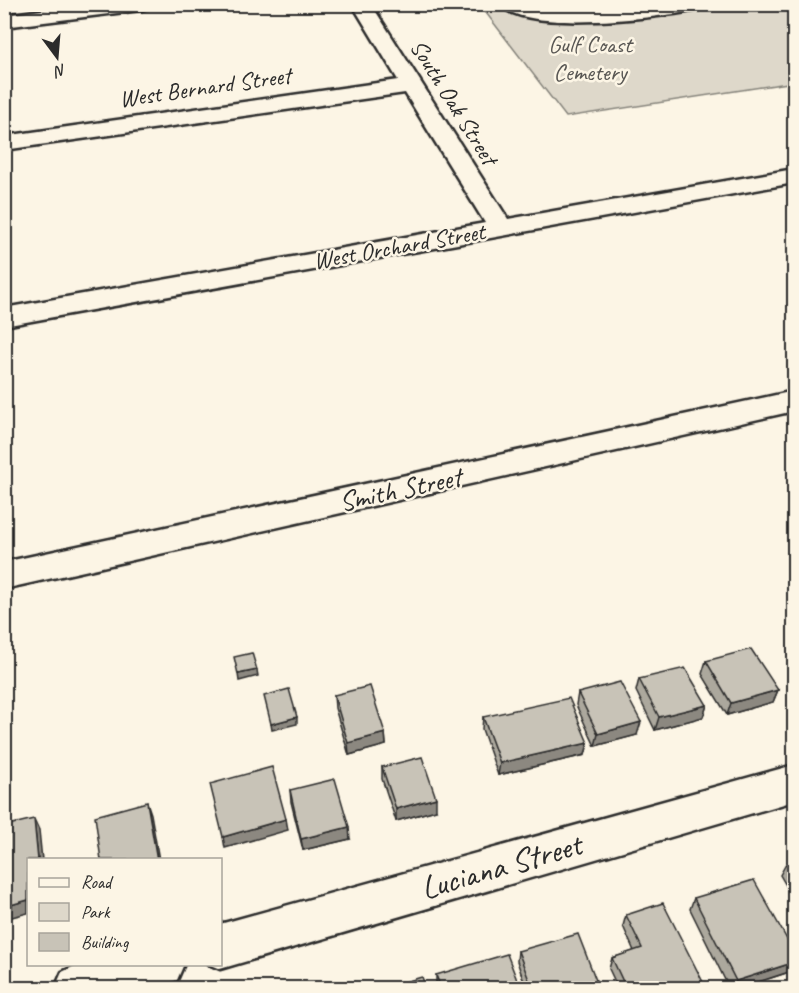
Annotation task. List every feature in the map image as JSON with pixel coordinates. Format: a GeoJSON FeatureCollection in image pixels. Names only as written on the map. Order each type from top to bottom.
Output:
{"type":"FeatureCollection","features":[{"type":"Feature","properties":{"kind":"street"},"geometry":{"type":"LineString","coordinates":[[4,21],[141,4]]}},
{"type":"Feature","properties":{"kind":"street","name":"South Oak Street"},"geometry":{"type":"LineString","coordinates":[[361,4],[500,227]]}},
{"type":"Feature","properties":{"kind":"street"},"geometry":{"type":"LineString","coordinates":[[509,4],[520,10],[555,14],[652,11],[699,4]]}},
{"type":"Feature","properties":{"kind":"street","name":"West Bernard Street"},"geometry":{"type":"LineString","coordinates":[[4,143],[412,85]]}},
{"type":"Feature","properties":{"kind":"street","name":"West Orchard Street"},"geometry":{"type":"LineString","coordinates":[[4,317],[795,176]]}},
{"type":"Feature","properties":{"kind":"street","name":"Smith Street"},"geometry":{"type":"LineString","coordinates":[[4,576],[795,401]]}},
{"type":"Feature","properties":{"kind":"street","name":"Luciana Street"},"geometry":{"type":"LineString","coordinates":[[222,946],[788,785]]}},
{"type":"Feature","properties":{"kind":"street"},"geometry":{"type":"LineString","coordinates":[[78,988],[153,966]]}},
{"type":"Feature","properties":{"kind":"green space","name":"Gulf Coast Cemetery"},"geometry":{"type":"Polygon","coordinates":[[[480,5],[794,5],[794,82],[566,117],[480,5]]]}},
{"type":"Feature","properties":{"kind":"building"},"geometry":{"type":"Polygon","coordinates":[[[751,649],[778,690],[731,703],[706,661],[751,649]]]}},
{"type":"Feature","properties":{"kind":"building"},"geometry":{"type":"Polygon","coordinates":[[[252,653],[257,670],[238,674],[234,657],[252,653]]]}},
{"type":"Feature","properties":{"kind":"building"},"geometry":{"type":"Polygon","coordinates":[[[685,668],[707,705],[659,717],[639,679],[685,668]]]}},
{"type":"Feature","properties":{"kind":"building"},"geometry":{"type":"Polygon","coordinates":[[[620,682],[641,722],[598,734],[578,693],[620,682]]]}},
{"type":"Feature","properties":{"kind":"building"},"geometry":{"type":"Polygon","coordinates":[[[370,686],[385,733],[348,743],[334,695],[370,686]]]}},
{"type":"Feature","properties":{"kind":"building"},"geometry":{"type":"Polygon","coordinates":[[[289,689],[297,717],[271,724],[264,696],[289,689]]]}},
{"type":"Feature","properties":{"kind":"building"},"geometry":{"type":"Polygon","coordinates":[[[569,698],[588,743],[500,763],[483,717],[569,698]]]}},
{"type":"Feature","properties":{"kind":"building"},"geometry":{"type":"Polygon","coordinates":[[[422,757],[436,798],[396,809],[382,767],[422,757]]]}},
{"type":"Feature","properties":{"kind":"building"},"geometry":{"type":"Polygon","coordinates":[[[272,767],[286,819],[223,837],[210,784],[272,767]]]}},
{"type":"Feature","properties":{"kind":"building"},"geometry":{"type":"Polygon","coordinates":[[[335,779],[349,827],[301,839],[290,790],[335,779]]]}},
{"type":"Feature","properties":{"kind":"building"},"geometry":{"type":"Polygon","coordinates":[[[147,802],[157,858],[101,858],[95,816],[147,802]]]}},
{"type":"Feature","properties":{"kind":"building"},"geometry":{"type":"Polygon","coordinates":[[[34,819],[38,858],[27,858],[27,900],[4,907],[4,826],[34,819]]]}},
{"type":"Feature","properties":{"kind":"building"},"geometry":{"type":"Polygon","coordinates":[[[795,861],[795,879],[786,864],[795,861]]]}},
{"type":"Feature","properties":{"kind":"building"},"geometry":{"type":"Polygon","coordinates":[[[754,880],[795,954],[795,962],[736,981],[694,898],[754,880]]]}},
{"type":"Feature","properties":{"kind":"building"},"geometry":{"type":"Polygon","coordinates":[[[663,903],[706,988],[626,988],[612,958],[642,948],[626,915],[663,903]]]}},
{"type":"Feature","properties":{"kind":"building"},"geometry":{"type":"Polygon","coordinates":[[[578,934],[599,988],[532,988],[518,951],[578,934]]]}},
{"type":"Feature","properties":{"kind":"building"},"geometry":{"type":"Polygon","coordinates":[[[507,954],[520,988],[441,988],[436,975],[507,954]]]}},
{"type":"Feature","properties":{"kind":"building"},"geometry":{"type":"Polygon","coordinates":[[[422,977],[426,988],[384,988],[422,977]]]}}]}
